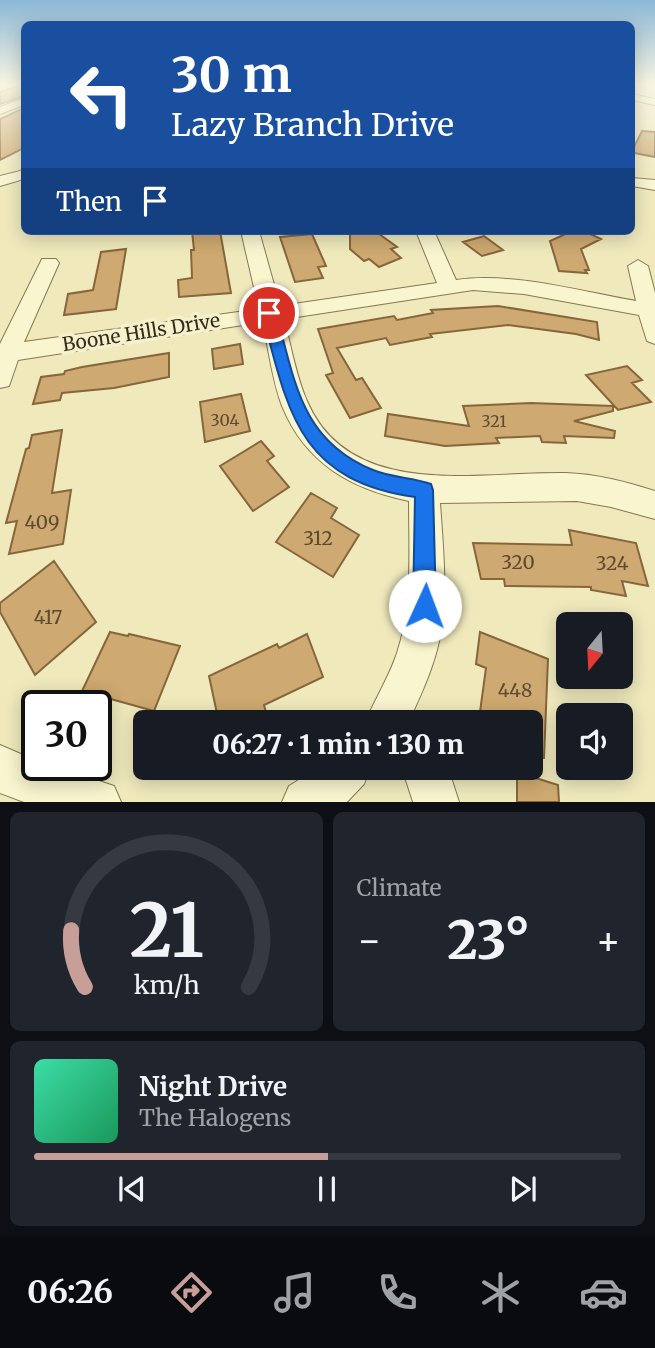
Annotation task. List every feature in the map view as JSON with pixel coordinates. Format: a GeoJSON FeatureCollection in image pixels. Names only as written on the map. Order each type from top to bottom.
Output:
{"type":"FeatureCollection","features":[{"type":"Feature","properties":{"kind":"street"},"geometry":{"type":"LineString","coordinates":[[0,181],[21,172]]}},
{"type":"Feature","properties":{"kind":"street"},"geometry":{"type":"LineString","coordinates":[[635,182],[655,185]]}},
{"type":"Feature","properties":{"kind":"street"},"geometry":{"type":"LineString","coordinates":[[251,235],[295,405],[305,426],[319,443],[343,464],[396,486],[424,490],[567,487],[602,491],[655,505]]}},
{"type":"Feature","properties":{"kind":"street"},"geometry":{"type":"LineString","coordinates":[[427,235],[447,286]]}},
{"type":"Feature","properties":{"kind":"street"},"geometry":{"type":"LineString","coordinates":[[0,379],[4,353],[49,263]]}},
{"type":"Feature","properties":{"kind":"street"},"geometry":{"type":"LineString","coordinates":[[638,266],[651,310],[655,336]]}},
{"type":"Feature","properties":{"kind":"street","name":"Boone Hills Drive"},"geometry":{"type":"LineString","coordinates":[[4,353],[472,284],[524,288],[651,310]]}},
{"type":"Feature","properties":{"kind":"street"},"geometry":{"type":"LineString","coordinates":[[395,710],[423,629],[426,583],[424,490]]}},
{"type":"Feature","properties":{"kind":"street"},"geometry":{"type":"LineString","coordinates":[[0,767],[16,776],[98,802]]}},
{"type":"Feature","properties":{"kind":"street"},"geometry":{"type":"LineString","coordinates":[[430,780],[436,802]]}},
{"type":"Feature","properties":{"kind":"building"},"geometry":{"type":"Polygon","coordinates":[[[0,121],[21,121],[21,150],[0,160],[0,121]]]}},
{"type":"Feature","properties":{"kind":"building"},"geometry":{"type":"Polygon","coordinates":[[[642,131],[655,132],[655,157],[635,153],[635,145],[642,131]]]}},
{"type":"Feature","properties":{"kind":"building"},"geometry":{"type":"Polygon","coordinates":[[[192,235],[221,235],[231,293],[179,297],[178,280],[192,278],[191,250],[194,250],[192,235]]]}},
{"type":"Feature","properties":{"kind":"building"},"geometry":{"type":"Polygon","coordinates":[[[312,235],[326,266],[318,267],[323,278],[295,282],[280,237],[312,235]]]}},
{"type":"Feature","properties":{"kind":"building"},"geometry":{"type":"Polygon","coordinates":[[[350,235],[380,235],[397,247],[391,249],[401,258],[379,267],[369,259],[364,261],[350,249],[350,235]]]}},
{"type":"Feature","properties":{"kind":"building"},"geometry":{"type":"Polygon","coordinates":[[[563,235],[592,235],[601,239],[581,249],[589,270],[585,270],[587,273],[559,271],[550,241],[563,235]]]}},
{"type":"Feature","properties":{"kind":"building"},"geometry":{"type":"Polygon","coordinates":[[[484,236],[503,250],[482,256],[463,242],[484,236]]]}},
{"type":"Feature","properties":{"kind":"building"},"geometry":{"type":"Polygon","coordinates":[[[126,249],[116,309],[64,315],[68,294],[93,290],[101,252],[126,249]]]}},
{"type":"Feature","properties":{"kind":"building"},"geometry":{"type":"Polygon","coordinates":[[[498,306],[597,322],[599,340],[576,334],[508,325],[430,334],[432,337],[390,345],[386,338],[337,348],[356,380],[362,378],[381,408],[350,418],[326,375],[333,373],[318,329],[394,316],[397,320],[433,313],[431,310],[498,306]]]}},
{"type":"Feature","properties":{"kind":"building"},"geometry":{"type":"Polygon","coordinates":[[[240,344],[243,364],[214,369],[212,349],[240,344]]]}},
{"type":"Feature","properties":{"kind":"building"},"geometry":{"type":"Polygon","coordinates":[[[169,353],[169,377],[114,388],[62,393],[60,400],[33,404],[41,377],[64,374],[65,371],[82,367],[169,353]]]}},
{"type":"Feature","properties":{"kind":"building"},"geometry":{"type":"Polygon","coordinates":[[[627,366],[642,380],[632,383],[651,402],[618,410],[586,375],[627,366]]]}},
{"type":"Feature","properties":{"kind":"building"},"geometry":{"type":"Polygon","coordinates":[[[241,394],[250,431],[205,442],[200,402],[241,394]]]}},
{"type":"Feature","properties":{"kind":"building"},"geometry":{"type":"Polygon","coordinates":[[[531,403],[613,406],[613,411],[574,421],[615,431],[614,438],[564,436],[566,443],[542,442],[540,436],[496,438],[499,443],[445,446],[385,436],[388,414],[469,426],[463,406],[531,403]]]}},
{"type":"Feature","properties":{"kind":"building"},"geometry":{"type":"Polygon","coordinates":[[[62,430],[52,493],[71,490],[63,544],[9,554],[17,521],[6,523],[26,449],[29,448],[32,435],[62,430]]]}},
{"type":"Feature","properties":{"kind":"building"},"geometry":{"type":"Polygon","coordinates":[[[261,441],[274,456],[267,461],[289,487],[253,511],[220,466],[261,441]]]}},
{"type":"Feature","properties":{"kind":"building"},"geometry":{"type":"Polygon","coordinates":[[[311,493],[337,508],[331,518],[359,535],[333,577],[276,542],[311,493]]]}},
{"type":"Feature","properties":{"kind":"building"},"geometry":{"type":"Polygon","coordinates":[[[569,530],[636,543],[648,586],[622,581],[626,596],[591,590],[591,587],[505,586],[504,579],[481,579],[473,543],[572,545],[569,530]]]}},
{"type":"Feature","properties":{"kind":"building"},"geometry":{"type":"Polygon","coordinates":[[[54,561],[96,622],[35,675],[0,612],[0,603],[54,561]]]}},
{"type":"Feature","properties":{"kind":"building"},"geometry":{"type":"Polygon","coordinates":[[[110,632],[180,646],[154,710],[112,699],[112,690],[82,690],[110,632]]]}},
{"type":"Feature","properties":{"kind":"building"},"geometry":{"type":"Polygon","coordinates":[[[480,632],[548,659],[544,758],[543,710],[480,710],[486,668],[476,664],[480,632]]]}},
{"type":"Feature","properties":{"kind":"building"},"geometry":{"type":"Polygon","coordinates":[[[307,634],[323,677],[264,705],[265,710],[216,710],[209,676],[277,644],[279,648],[307,634]]]}},
{"type":"Feature","properties":{"kind":"building"},"geometry":{"type":"Polygon","coordinates":[[[517,780],[542,780],[558,785],[559,802],[517,802],[517,780]]]}},
{"type":"Feature","properties":{"kind":"route"},"geometry":{"type":"LineString","coordinates":[[269,313],[295,405],[305,426],[319,443],[343,464],[368,476],[396,486],[424,490],[425,606]]}}]}
